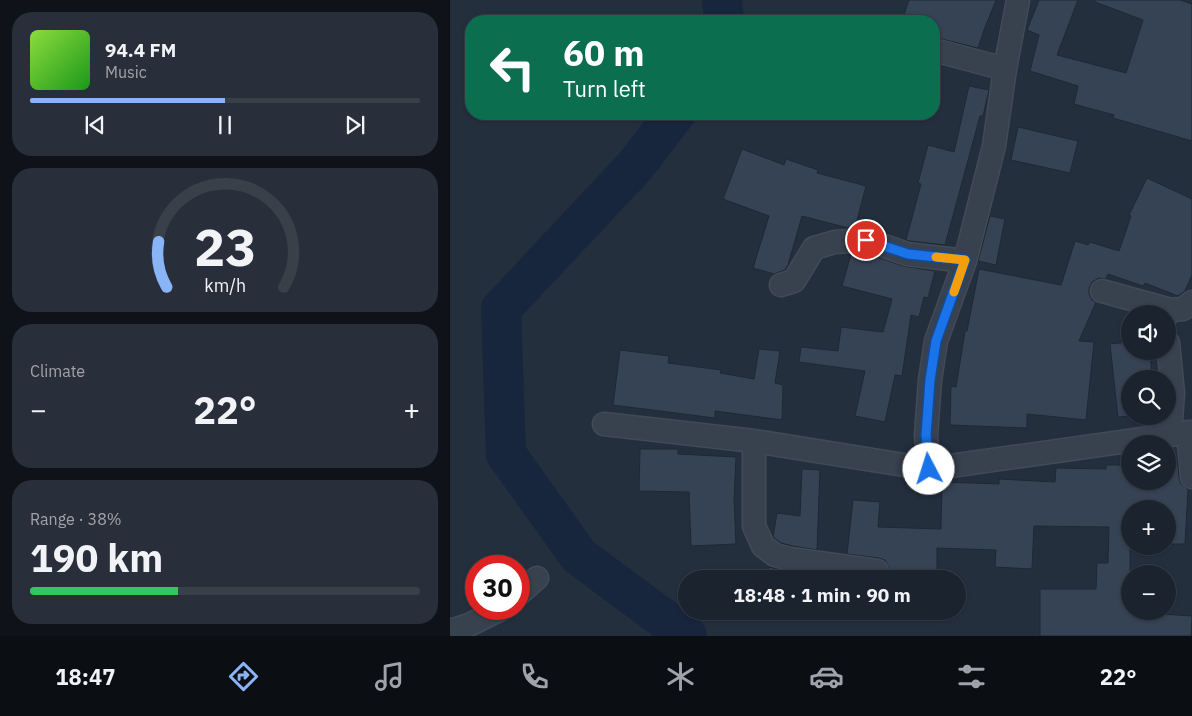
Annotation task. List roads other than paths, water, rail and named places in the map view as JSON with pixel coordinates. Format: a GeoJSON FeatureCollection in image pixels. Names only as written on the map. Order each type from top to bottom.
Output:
{"type":"FeatureCollection","features":[{"type":"Feature","properties":{"kind":"street"},"geometry":{"type":"LineString","coordinates":[[929,469],[926,435],[930,380],[936,341],[965,260],[994,146],[1018,0]]}},
{"type":"Feature","properties":{"kind":"street"},"geometry":{"type":"LineString","coordinates":[[940,52],[1005,70]]}},
{"type":"Feature","properties":{"kind":"street"},"geometry":{"type":"LineString","coordinates":[[782,285],[794,281],[814,248],[836,242],[866,240],[908,254],[965,260]]}},
{"type":"Feature","properties":{"kind":"street"},"geometry":{"type":"LineString","coordinates":[[1102,290],[1148,305]]}},
{"type":"Feature","properties":{"kind":"street"},"geometry":{"type":"LineString","coordinates":[[1176,310],[1183,309],[1192,302]]}},
{"type":"Feature","properties":{"kind":"street"},"geometry":{"type":"LineString","coordinates":[[1170,360],[1173,393],[1184,433],[1192,477]]}},
{"type":"Feature","properties":{"kind":"street"},"geometry":{"type":"LineString","coordinates":[[604,424],[754,441],[929,469],[1184,433]]}},
{"type":"Feature","properties":{"kind":"street"},"geometry":{"type":"LineString","coordinates":[[754,441],[754,526],[763,546],[775,555],[790,559],[870,570]]}},
{"type":"Feature","properties":{"kind":"street"},"geometry":{"type":"LineString","coordinates":[[530,584],[537,578]]}},
{"type":"Feature","properties":{"kind":"street"},"geometry":{"type":"LineString","coordinates":[[463,631],[482,620]]}},
{"type":"Feature","properties":{"kind":"waterway"},"geometry":{"type":"LineString","coordinates":[[722,0],[723,15]]}},
{"type":"Feature","properties":{"kind":"waterway"},"geometry":{"type":"LineString","coordinates":[[670,120],[636,165],[501,309],[506,454],[579,556],[687,636]]}}]}
